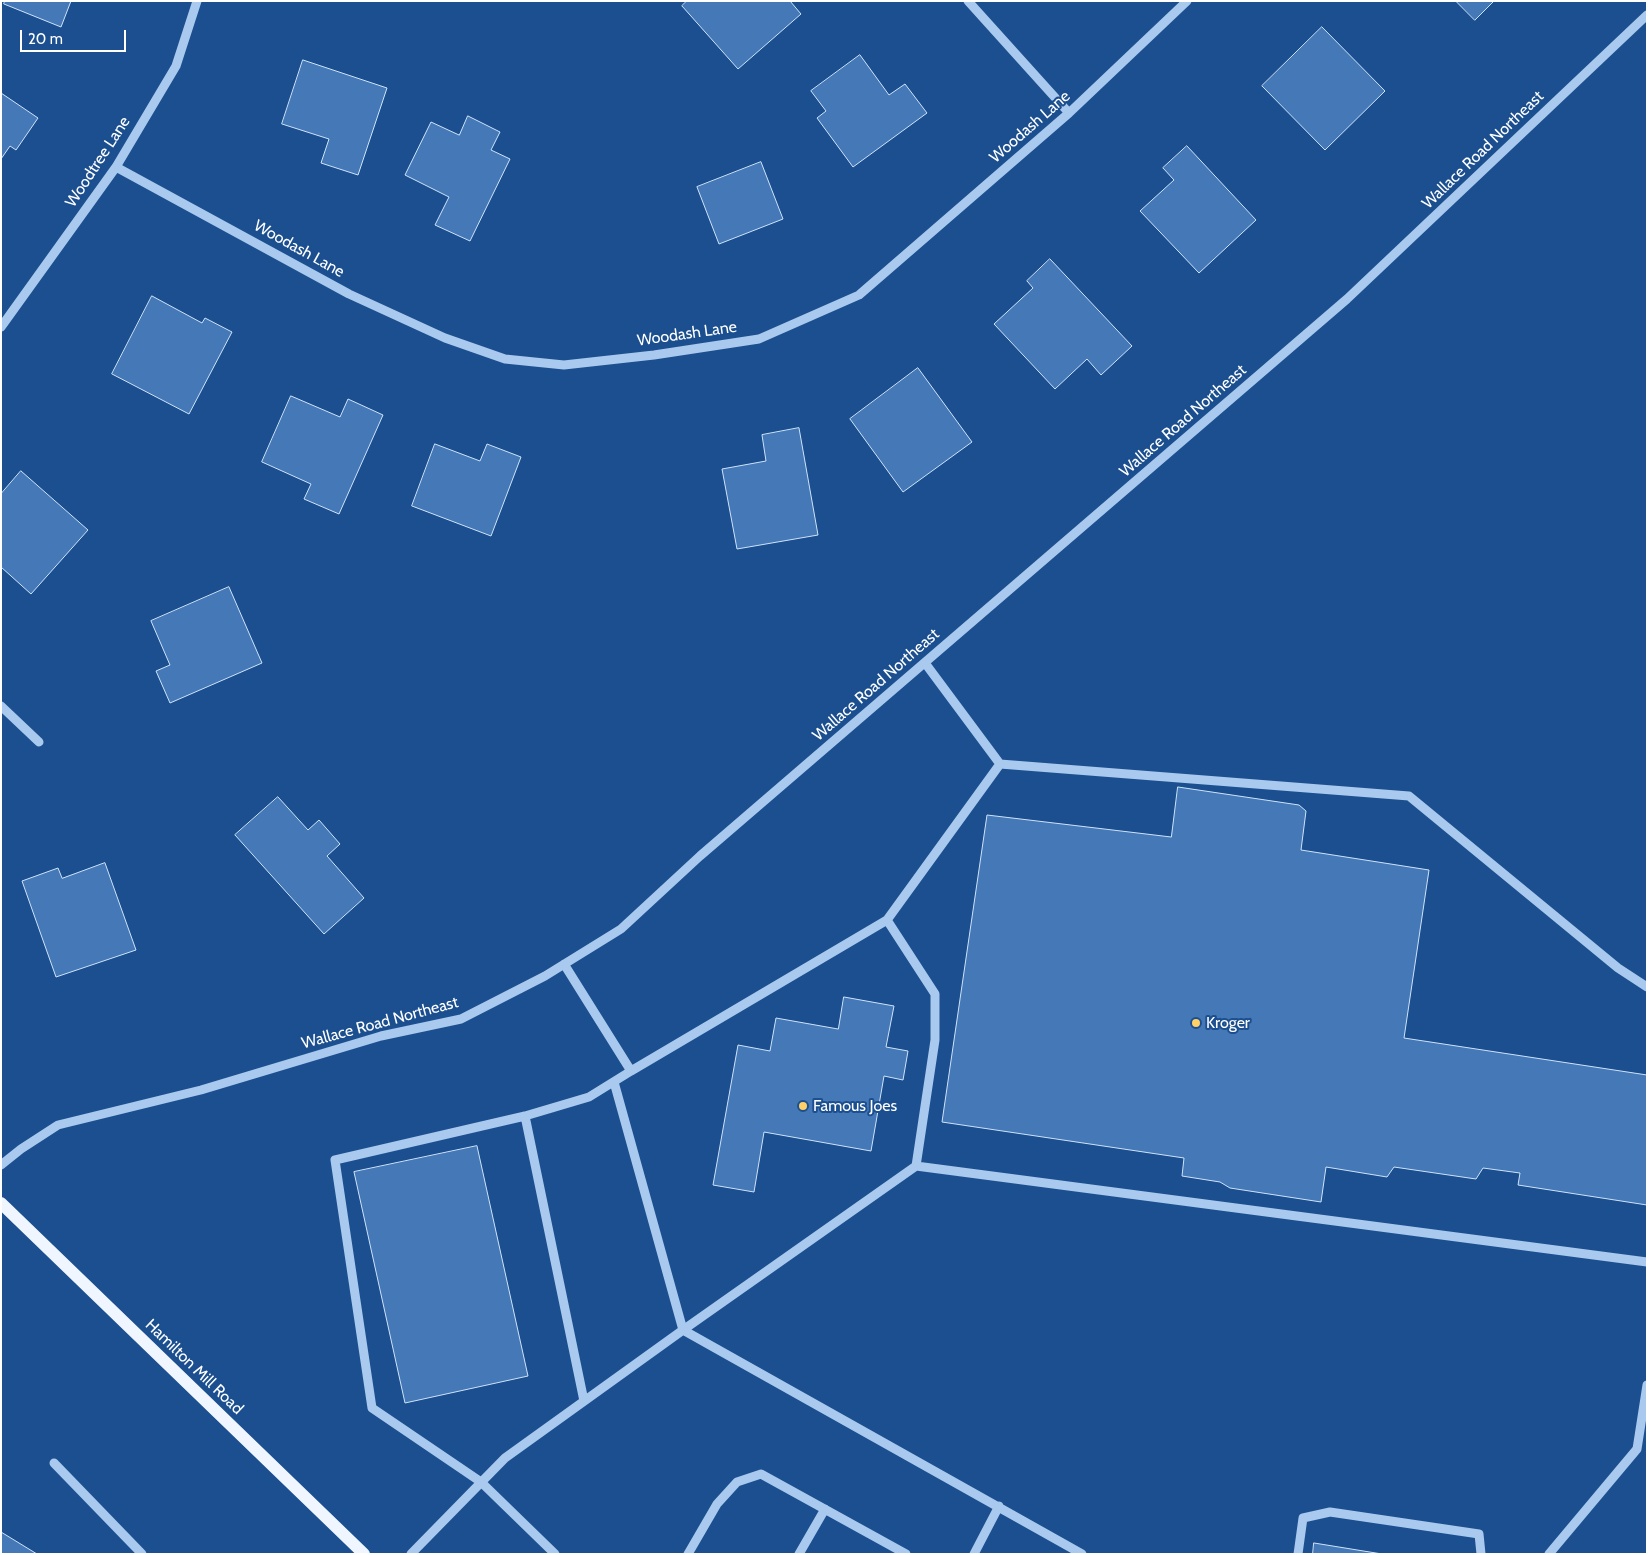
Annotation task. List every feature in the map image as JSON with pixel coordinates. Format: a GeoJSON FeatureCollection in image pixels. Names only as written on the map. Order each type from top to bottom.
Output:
{"type":"FeatureCollection","features":[{"type":"Feature","properties":{"kind":"main road","name":"Hamilton Mill Road"},"geometry":{"type":"LineString","coordinates":[[1,1203],[364,1554]]}},
{"type":"Feature","properties":{"kind":"street","name":"Woodtree Lane"},"geometry":{"type":"LineString","coordinates":[[1,327],[116,167],[176,66],[197,1]]}},
{"type":"Feature","properties":{"kind":"street"},"geometry":{"type":"LineString","coordinates":[[968,1],[1069,113]]}},
{"type":"Feature","properties":{"kind":"street","name":"Woodash Lane"},"geometry":{"type":"LineString","coordinates":[[116,167],[349,294],[445,338],[505,359],[564,365],[654,355],[760,339],[859,295],[1069,113],[1187,1]]}},
{"type":"Feature","properties":{"kind":"street","name":"Wallace Road Northeast"},"geometry":{"type":"LineString","coordinates":[[1,1165],[20,1149],[58,1124],[201,1090],[381,1036],[461,1019],[564,964],[621,929],[700,856],[1347,299],[1647,15]]}},
{"type":"Feature","properties":{"kind":"street"},"geometry":{"type":"LineString","coordinates":[[925,663],[1000,764],[1409,796],[1603,956],[1647,987]]}},
{"type":"Feature","properties":{"kind":"street"},"geometry":{"type":"LineString","coordinates":[[1,706],[39,742]]}},
{"type":"Feature","properties":{"kind":"street"},"geometry":{"type":"LineString","coordinates":[[555,1554],[481,1482],[372,1408],[335,1160],[525,1116],[589,1097],[887,920],[1000,764]]}},
{"type":"Feature","properties":{"kind":"street"},"geometry":{"type":"LineString","coordinates":[[887,920],[935,994],[935,1040],[916,1166]]}},
{"type":"Feature","properties":{"kind":"street"},"geometry":{"type":"LineString","coordinates":[[564,964],[631,1071]]}},
{"type":"Feature","properties":{"kind":"street"},"geometry":{"type":"LineString","coordinates":[[614,1082],[683,1330],[1082,1554]]}},
{"type":"Feature","properties":{"kind":"street"},"geometry":{"type":"LineString","coordinates":[[525,1116],[584,1401]]}},
{"type":"Feature","properties":{"kind":"street"},"geometry":{"type":"LineString","coordinates":[[411,1554],[505,1458],[916,1166],[1647,1262]]}},
{"type":"Feature","properties":{"kind":"street"},"geometry":{"type":"LineString","coordinates":[[1549,1554],[1637,1449],[1647,1385]]}},
{"type":"Feature","properties":{"kind":"street"},"geometry":{"type":"LineString","coordinates":[[54,1463],[142,1554]]}},
{"type":"Feature","properties":{"kind":"street"},"geometry":{"type":"LineString","coordinates":[[688,1554],[717,1504],[730,1489],[737,1482],[762,1474],[906,1554]]}},
{"type":"Feature","properties":{"kind":"street"},"geometry":{"type":"LineString","coordinates":[[974,1554],[999,1506]]}},
{"type":"Feature","properties":{"kind":"street"},"geometry":{"type":"LineString","coordinates":[[799,1554],[825,1509]]}},
{"type":"Feature","properties":{"kind":"street"},"geometry":{"type":"LineString","coordinates":[[1298,1554],[1303,1518],[1330,1512],[1479,1534],[1481,1554]]}},
{"type":"Feature","properties":{"kind":"building"},"geometry":{"type":"Polygon","coordinates":[[[5,1],[71,1],[61,27],[4,4],[5,1]]]}},
{"type":"Feature","properties":{"kind":"building"},"geometry":{"type":"Polygon","coordinates":[[[687,1],[790,1],[801,14],[738,69],[682,6],[687,1]]]}},
{"type":"Feature","properties":{"kind":"building"},"geometry":{"type":"Polygon","coordinates":[[[1456,1],[1494,1],[1475,20],[1456,1]]]}},
{"type":"Feature","properties":{"kind":"building"},"geometry":{"type":"Polygon","coordinates":[[[1322,27],[1385,91],[1325,150],[1262,86],[1322,27]]]}},
{"type":"Feature","properties":{"kind":"building"},"geometry":{"type":"Polygon","coordinates":[[[860,55],[889,95],[905,84],[927,113],[853,167],[817,118],[826,111],[811,91],[860,55]]]}},
{"type":"Feature","properties":{"kind":"building"},"geometry":{"type":"Polygon","coordinates":[[[303,60],[387,88],[358,175],[321,163],[329,139],[282,124],[303,60]]]}},
{"type":"Feature","properties":{"kind":"building"},"geometry":{"type":"Polygon","coordinates":[[[1,93],[38,118],[16,150],[10,146],[1,159],[1,93]]]}},
{"type":"Feature","properties":{"kind":"building"},"geometry":{"type":"Polygon","coordinates":[[[468,116],[500,132],[491,150],[510,159],[470,241],[435,225],[449,197],[405,175],[431,122],[459,135],[468,116]]]}},
{"type":"Feature","properties":{"kind":"building"},"geometry":{"type":"Polygon","coordinates":[[[1187,146],[1256,220],[1199,273],[1140,211],[1174,180],[1163,168],[1187,146]]]}},
{"type":"Feature","properties":{"kind":"building"},"geometry":{"type":"Polygon","coordinates":[[[761,162],[783,219],[719,244],[697,187],[761,162]]]}},
{"type":"Feature","properties":{"kind":"building"},"geometry":{"type":"Polygon","coordinates":[[[1050,259],[1132,346],[1101,375],[1087,359],[1055,389],[994,324],[1033,288],[1027,281],[1050,259]]]}},
{"type":"Feature","properties":{"kind":"building"},"geometry":{"type":"Polygon","coordinates":[[[152,296],[202,323],[205,318],[232,332],[189,414],[112,374],[152,296]]]}},
{"type":"Feature","properties":{"kind":"building"},"geometry":{"type":"Polygon","coordinates":[[[918,368],[972,442],[903,492],[850,419],[918,368]]]}},
{"type":"Feature","properties":{"kind":"building"},"geometry":{"type":"Polygon","coordinates":[[[291,396],[340,417],[348,399],[383,415],[339,514],[304,499],[311,484],[262,462],[291,396]]]}},
{"type":"Feature","properties":{"kind":"building"},"geometry":{"type":"Polygon","coordinates":[[[799,428],[818,535],[737,549],[722,469],[766,461],[762,435],[799,428]]]}},
{"type":"Feature","properties":{"kind":"building"},"geometry":{"type":"Polygon","coordinates":[[[435,444],[480,461],[487,444],[521,457],[491,536],[412,506],[435,444]]]}},
{"type":"Feature","properties":{"kind":"building"},"geometry":{"type":"Polygon","coordinates":[[[21,471],[88,530],[31,594],[1,567],[1,494],[21,471]]]}},
{"type":"Feature","properties":{"kind":"building"},"geometry":{"type":"Polygon","coordinates":[[[229,587],[262,663],[170,703],[156,671],[170,665],[151,621],[229,587]]]}},
{"type":"Feature","properties":{"kind":"building"},"geometry":{"type":"Polygon","coordinates":[[[1178,787],[1299,805],[1306,811],[1301,850],[1429,870],[1404,1038],[1647,1075],[1647,1205],[1518,1185],[1520,1173],[1483,1168],[1476,1179],[1394,1167],[1387,1177],[1326,1167],[1321,1202],[1230,1188],[1220,1182],[1182,1176],[1184,1158],[942,1122],[987,815],[1171,837],[1178,787]]]}},
{"type":"Feature","properties":{"kind":"building"},"geometry":{"type":"Polygon","coordinates":[[[278,797],[308,830],[319,820],[340,844],[327,856],[364,898],[324,934],[235,835],[278,797]]]}},
{"type":"Feature","properties":{"kind":"building"},"geometry":{"type":"Polygon","coordinates":[[[105,863],[136,950],[56,977],[22,881],[58,868],[62,878],[105,863]]]}},
{"type":"Feature","properties":{"kind":"building","name":"Famous Joes"},"geometry":{"type":"Polygon","coordinates":[[[844,997],[894,1006],[886,1047],[908,1051],[903,1080],[884,1076],[871,1151],[764,1132],[754,1192],[713,1185],[738,1045],[770,1051],[776,1018],[838,1029],[844,997]]]}},
{"type":"Feature","properties":{"kind":"building"},"geometry":{"type":"Polygon","coordinates":[[[477,1146],[528,1376],[405,1403],[354,1172],[477,1146]]]}},
{"type":"Feature","properties":{"kind":"building"},"geometry":{"type":"Polygon","coordinates":[[[1,1532],[37,1554],[1,1554],[1,1532]]]}},
{"type":"Feature","properties":{"kind":"building"},"geometry":{"type":"Polygon","coordinates":[[[1314,1543],[1382,1554],[1313,1554],[1314,1543]]]}},
{"type":"Feature","properties":{"kind":"place","name":"Kroger"},"geometry":{"type":"Point","coordinates":[1196,1023]}},
{"type":"Feature","properties":{"kind":"place","name":"Famous Joes"},"geometry":{"type":"Point","coordinates":[803,1106]}}]}
